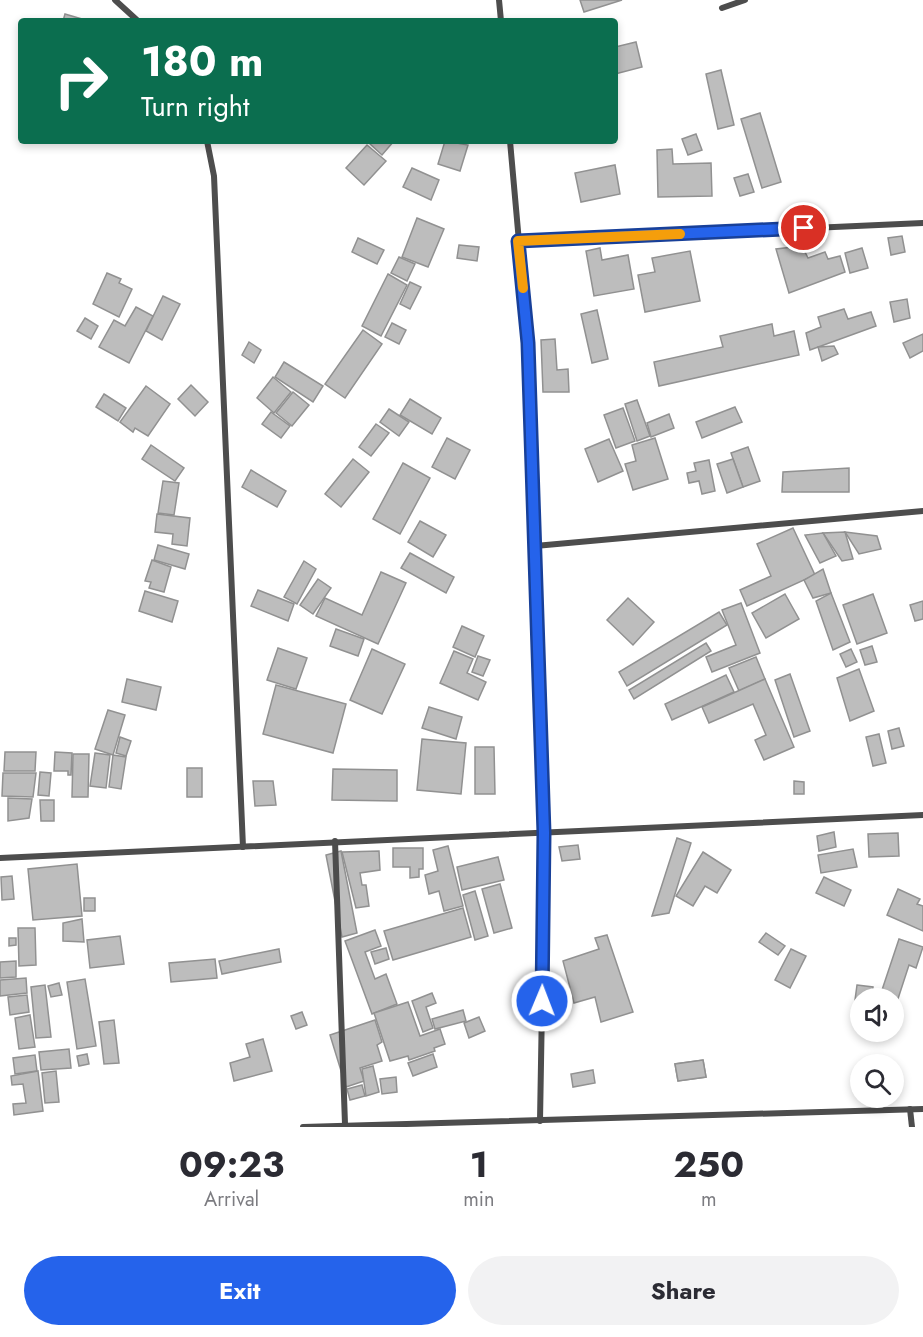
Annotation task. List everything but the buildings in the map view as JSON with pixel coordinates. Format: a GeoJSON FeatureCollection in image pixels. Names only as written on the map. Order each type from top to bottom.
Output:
{"type":"FeatureCollection","features":[{"type":"Feature","properties":{"kind":"street"},"geometry":{"type":"LineString","coordinates":[[115,0],[135,18]]}},
{"type":"Feature","properties":{"kind":"street"},"geometry":{"type":"LineString","coordinates":[[499,0],[501,18]]}},
{"type":"Feature","properties":{"kind":"street"},"geometry":{"type":"LineString","coordinates":[[722,8],[745,0]]}},
{"type":"Feature","properties":{"kind":"street"},"geometry":{"type":"LineString","coordinates":[[208,144],[214,176],[243,847]]}},
{"type":"Feature","properties":{"kind":"street"},"geometry":{"type":"LineString","coordinates":[[510,144],[528,343],[544,833],[540,1121]]}},
{"type":"Feature","properties":{"kind":"street"},"geometry":{"type":"LineString","coordinates":[[518,241],[923,223]]}},
{"type":"Feature","properties":{"kind":"street"},"geometry":{"type":"LineString","coordinates":[[534,546],[923,511]]}},
{"type":"Feature","properties":{"kind":"street"},"geometry":{"type":"LineString","coordinates":[[0,858],[923,815]]}},
{"type":"Feature","properties":{"kind":"street"},"geometry":{"type":"LineString","coordinates":[[335,841],[345,1125]]}},
{"type":"Feature","properties":{"kind":"street"},"geometry":{"type":"LineString","coordinates":[[910,1109],[912,1127]]}},
{"type":"Feature","properties":{"kind":"street"},"geometry":{"type":"LineString","coordinates":[[303,1127],[923,1109]]}},
{"type":"Feature","properties":{"kind":"slow traffic"},"geometry":{"type":"LineString","coordinates":[[523,288],[518,241],[680,234]]}},
{"type":"Feature","properties":{"kind":"route"},"geometry":{"type":"LineString","coordinates":[[542,1001],[544,833],[528,343],[518,241],[804,228]]}}]}
